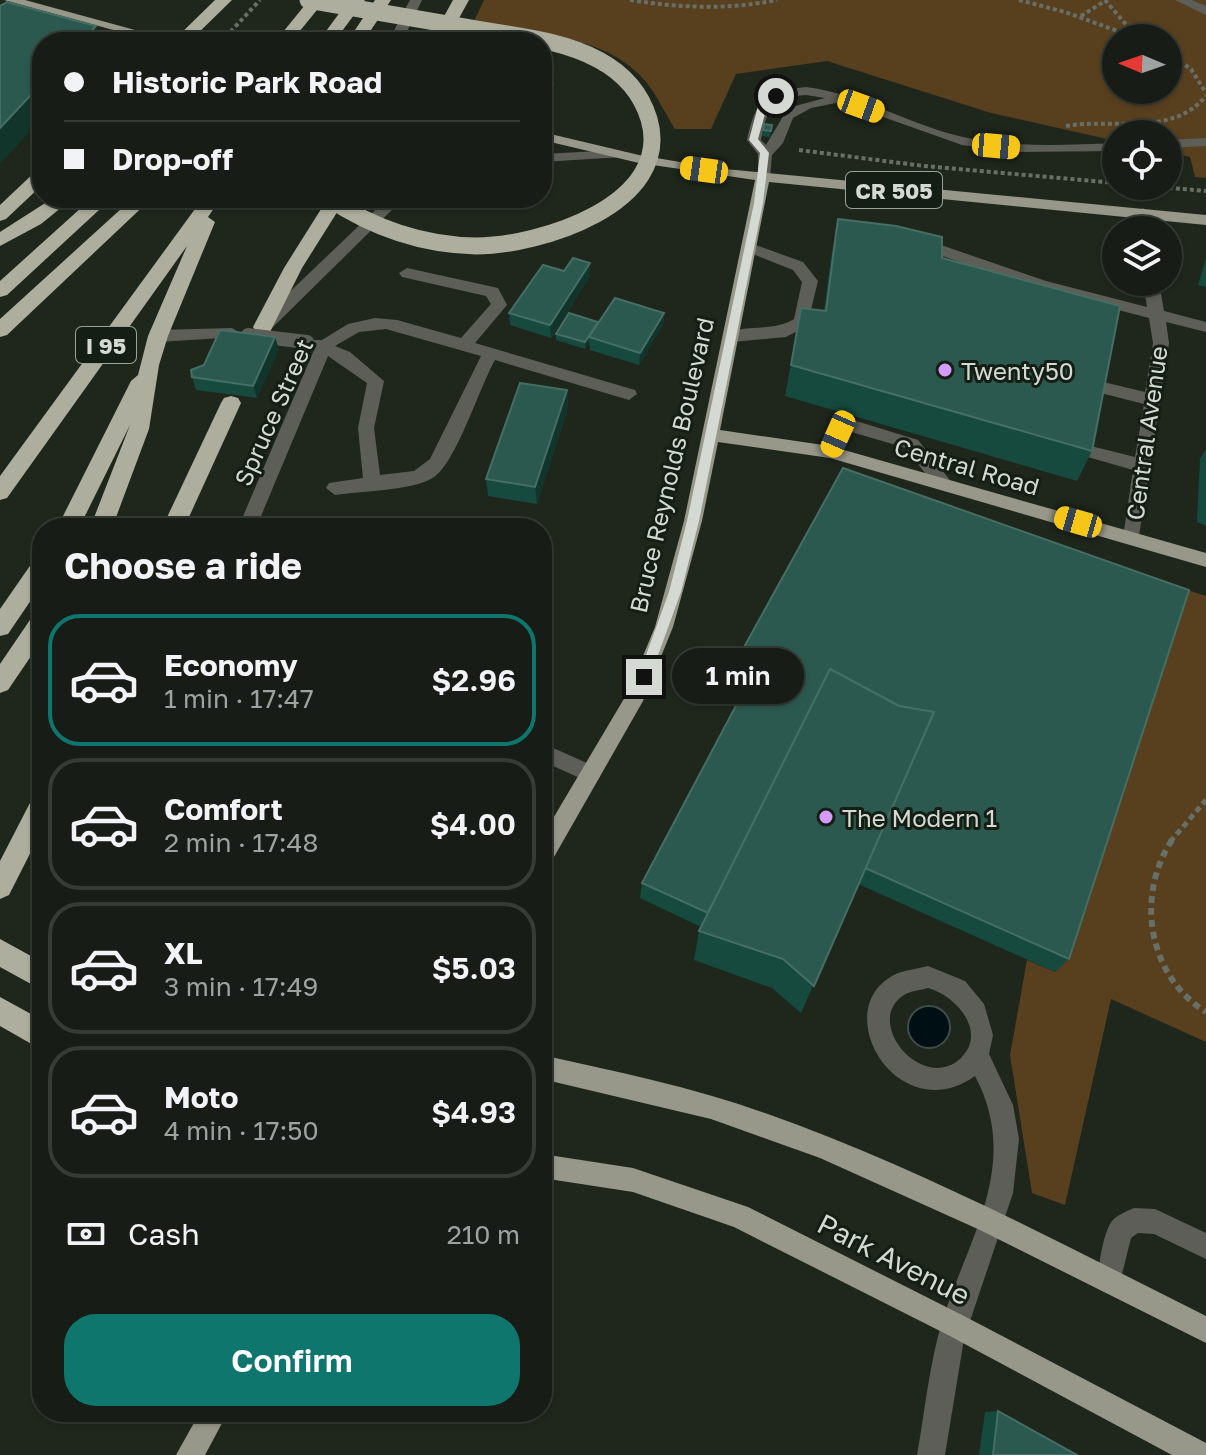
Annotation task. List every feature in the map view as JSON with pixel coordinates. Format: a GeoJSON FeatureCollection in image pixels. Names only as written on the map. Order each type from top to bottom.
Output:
{"type":"FeatureCollection","features":[{"type":"Feature","properties":{"kind":"highway"},"geometry":{"type":"LineString","coordinates":[[190,32],[224,0]]}},
{"type":"Feature","properties":{"kind":"highway"},"geometry":{"type":"LineString","coordinates":[[290,32],[307,8],[317,0]]}},
{"type":"Feature","properties":{"kind":"highway"},"geometry":{"type":"LineString","coordinates":[[333,32],[357,0]]}},
{"type":"Feature","properties":{"kind":"highway"},"geometry":{"type":"LineString","coordinates":[[361,32],[383,0]]}},
{"type":"Feature","properties":{"kind":"highway"},"geometry":{"type":"LineString","coordinates":[[443,32],[461,0]]}},
{"type":"Feature","properties":{"kind":"highway"},"geometry":{"type":"LineString","coordinates":[[307,8],[484,32]]}},
{"type":"Feature","properties":{"kind":"highway"},"geometry":{"type":"LineString","coordinates":[[342,208],[359,220],[411,238],[470,245],[516,242],[581,222],[622,196],[650,151],[652,129],[646,105],[629,82],[605,63],[552,44]]}},
{"type":"Feature","properties":{"kind":"highway"},"geometry":{"type":"LineString","coordinates":[[0,215],[32,185]]}},
{"type":"Feature","properties":{"kind":"highway"},"geometry":{"type":"LineString","coordinates":[[5,237],[49,208]]}},
{"type":"Feature","properties":{"kind":"highway"},"geometry":{"type":"LineString","coordinates":[[0,291],[92,208]]}},
{"type":"Feature","properties":{"kind":"highway"},"geometry":{"type":"LineString","coordinates":[[0,330],[132,208]]}},
{"type":"Feature","properties":{"kind":"highway","name":"I 95"},"geometry":{"type":"LineString","coordinates":[[0,492],[207,208]]}},
{"type":"Feature","properties":{"kind":"highway"},"geometry":{"type":"LineString","coordinates":[[105,518],[139,429],[149,365],[158,336],[210,208]]}},
{"type":"Feature","properties":{"kind":"highway"},"geometry":{"type":"LineString","coordinates":[[263,327],[293,268],[331,208]]}},
{"type":"Feature","properties":{"kind":"highway"},"geometry":{"type":"LineString","coordinates":[[73,518],[149,365]]}},
{"type":"Feature","properties":{"kind":"highway"},"geometry":{"type":"LineString","coordinates":[[178,518],[231,403]]}},
{"type":"Feature","properties":{"kind":"highway"},"geometry":{"type":"LineString","coordinates":[[0,627],[32,581]]}},
{"type":"Feature","properties":{"kind":"highway"},"geometry":{"type":"LineString","coordinates":[[0,683],[32,636]]}},
{"type":"Feature","properties":{"kind":"highway"},"geometry":{"type":"LineString","coordinates":[[0,887],[32,825]]}},
{"type":"Feature","properties":{"kind":"highway"},"geometry":{"type":"LineString","coordinates":[[4,954],[32,971]]}},
{"type":"Feature","properties":{"kind":"highway"},"geometry":{"type":"LineString","coordinates":[[0,1010],[32,1030]]}},
{"type":"Feature","properties":{"kind":"main road"},"geometry":{"type":"LineString","coordinates":[[18,5],[131,32]]}},
{"type":"Feature","properties":{"kind":"main road","name":"CR 505"},"geometry":{"type":"LineString","coordinates":[[552,138],[683,167],[763,177],[1206,220]]}},
{"type":"Feature","properties":{"kind":"main road","name":"Bruce Reynolds Boulevard"},"geometry":{"type":"LineString","coordinates":[[552,840],[636,695],[664,627],[684,560],[763,177]]}},
{"type":"Feature","properties":{"kind":"main road","name":"Central Road"},"geometry":{"type":"LineString","coordinates":[[711,435],[830,452],[1206,560]]}},
{"type":"Feature","properties":{"kind":"main road"},"geometry":{"type":"LineString","coordinates":[[552,1069],[710,1107],[765,1125],[865,1166],[991,1224],[1206,1330]]}},
{"type":"Feature","properties":{"kind":"main road","name":"Park Avenue"},"geometry":{"type":"LineString","coordinates":[[552,1168],[633,1180],[739,1216],[955,1325],[1200,1455]]}},
{"type":"Feature","properties":{"kind":"main road"},"geometry":{"type":"LineString","coordinates":[[190,1455],[209,1422]]}},
{"type":"Feature","properties":{"kind":"street"},"geometry":{"type":"LineString","coordinates":[[400,32],[416,0]]}},
{"type":"Feature","properties":{"kind":"street"},"geometry":{"type":"LineString","coordinates":[[1181,0],[1206,11]]}},
{"type":"Feature","properties":{"kind":"street"},"geometry":{"type":"LineString","coordinates":[[763,177],[765,153],[754,140],[759,115],[769,100],[786,93],[808,90],[831,94],[963,141],[1030,149],[1102,147]]}},
{"type":"Feature","properties":{"kind":"street"},"geometry":{"type":"LineString","coordinates":[[765,153],[779,143],[784,122],[794,110],[847,101]]}},
{"type":"Feature","properties":{"kind":"street"},"geometry":{"type":"LineString","coordinates":[[1182,143],[1206,142]]}},
{"type":"Feature","properties":{"kind":"street"},"geometry":{"type":"LineString","coordinates":[[552,157],[618,154]]}},
{"type":"Feature","properties":{"kind":"street"},"geometry":{"type":"LineString","coordinates":[[263,327],[387,208]]}},
{"type":"Feature","properties":{"kind":"street"},"geometry":{"type":"LineString","coordinates":[[901,243],[933,247],[1042,285],[1206,327]]}},
{"type":"Feature","properties":{"kind":"street"},"geometry":{"type":"LineString","coordinates":[[732,336],[786,332],[801,322],[810,281],[798,266],[750,248]]}},
{"type":"Feature","properties":{"kind":"street"},"geometry":{"type":"LineString","coordinates":[[407,273],[492,292],[499,305],[464,345],[629,394]]}},
{"type":"Feature","properties":{"kind":"street","name":"Central Avenue"},"geometry":{"type":"LineString","coordinates":[[1132,537],[1161,343],[1153,296]]}},
{"type":"Feature","properties":{"kind":"street","name":"Spruce Street"},"geometry":{"type":"LineString","coordinates":[[251,518],[315,345],[353,327],[389,323],[464,345]]}},
{"type":"Feature","properties":{"kind":"street"},"geometry":{"type":"LineString","coordinates":[[158,336],[232,333],[315,345],[344,356],[376,381],[366,428],[372,483]]}},
{"type":"Feature","properties":{"kind":"street"},"geometry":{"type":"LineString","coordinates":[[335,488],[417,477],[429,472],[441,455],[477,373],[491,353]]}},
{"type":"Feature","properties":{"kind":"street"},"geometry":{"type":"LineString","coordinates":[[1099,387],[1152,400]]}},
{"type":"Feature","properties":{"kind":"street"},"geometry":{"type":"LineString","coordinates":[[830,452],[845,420],[912,444],[921,444],[924,464],[943,484]]}},
{"type":"Feature","properties":{"kind":"street"},"geometry":{"type":"LineString","coordinates":[[1087,451],[1143,466]]}},
{"type":"Feature","properties":{"kind":"street"},"geometry":{"type":"LineString","coordinates":[[552,756],[591,774]]}},
{"type":"Feature","properties":{"kind":"street"},"geometry":{"type":"LineString","coordinates":[[931,1455],[955,1325],[1001,1194],[1006,1147],[1004,1114],[978,1057],[982,1040],[981,1023],[974,1006],[961,992],[945,982],[928,977],[898,983],[887,993],[877,1021],[887,1052],[899,1065],[915,1075],[934,1080],[951,1078],[966,1070],[978,1057]]}},
{"type":"Feature","properties":{"kind":"street"},"geometry":{"type":"LineString","coordinates":[[1109,1281],[1120,1231],[1134,1220],[1155,1222],[1206,1246]]}},
{"type":"Feature","properties":{"kind":"path"},"geometry":{"type":"LineString","coordinates":[[230,32],[260,0]]}},
{"type":"Feature","properties":{"kind":"path"},"geometry":{"type":"LineString","coordinates":[[630,0],[733,8],[777,0]]}},
{"type":"Feature","properties":{"kind":"path"},"geometry":{"type":"LineString","coordinates":[[1019,0],[1102,25]]}},
{"type":"Feature","properties":{"kind":"path"},"geometry":{"type":"LineString","coordinates":[[1080,17],[1105,1],[1126,24]]}},
{"type":"Feature","properties":{"kind":"path"},"geometry":{"type":"LineString","coordinates":[[1174,120],[1200,107],[1206,94],[1191,69],[1182,63]]}},
{"type":"Feature","properties":{"kind":"path"},"geometry":{"type":"LineString","coordinates":[[797,149],[924,166],[1102,182]]}},
{"type":"Feature","properties":{"kind":"path"},"geometry":{"type":"LineString","coordinates":[[1182,189],[1206,191]]}},
{"type":"Feature","properties":{"kind":"path"},"geometry":{"type":"LineString","coordinates":[[1206,800],[1167,846],[1159,863],[1152,900],[1156,947],[1164,966],[1184,999],[1206,1012]]}},
{"type":"Feature","properties":{"kind":"shaded area"},"geometry":{"type":"Polygon","coordinates":[[[484,0],[1206,0],[1206,178],[1195,177],[1190,157],[1182,155],[1182,120],[1102,120],[1102,138],[991,113],[827,61],[736,74],[711,129],[675,129],[654,93],[630,66],[610,54],[552,35],[552,32],[473,23],[484,0]]]}},
{"type":"Feature","properties":{"kind":"shaded area"},"geometry":{"type":"Polygon","coordinates":[[[1166,583],[1206,596],[1206,1042],[1111,999],[1065,1205],[1032,1193],[1010,1055],[1027,960],[1055,972],[1166,583]]]}},
{"type":"Feature","properties":{"kind":"shaded area"},"geometry":{"type":"Polygon","coordinates":[[[929,1006],[944,1012],[950,1027],[944,1042],[929,1048],[914,1042],[908,1027],[914,1012],[929,1006]]]}},
{"type":"Feature","properties":{"kind":"building"},"geometry":{"type":"Polygon","coordinates":[[[7,2],[96,26],[90,32],[32,32],[32,94],[0,128],[0,6],[7,2]]]}},
{"type":"Feature","properties":{"kind":"building"},"geometry":{"type":"Polygon","coordinates":[[[764,124],[772,125],[771,131],[763,130],[764,124]]]}},
{"type":"Feature","properties":{"kind":"building","name":"Twenty50"},"geometry":{"type":"Polygon","coordinates":[[[838,219],[896,226],[942,237],[942,258],[1120,306],[1092,451],[791,365],[801,308],[826,311],[838,219]]]}},
{"type":"Feature","properties":{"kind":"building"},"geometry":{"type":"Polygon","coordinates":[[[573,258],[590,263],[550,325],[509,313],[543,265],[564,271],[573,258]]]}},
{"type":"Feature","properties":{"kind":"building"},"geometry":{"type":"Polygon","coordinates":[[[615,298],[664,313],[640,353],[589,337],[615,298]]]}},
{"type":"Feature","properties":{"kind":"building"},"geometry":{"type":"Polygon","coordinates":[[[569,313],[598,322],[585,342],[556,334],[569,313]]]}},
{"type":"Feature","properties":{"kind":"building"},"geometry":{"type":"Polygon","coordinates":[[[220,330],[275,337],[253,386],[192,377],[191,370],[204,365],[220,330]]]}},
{"type":"Feature","properties":{"kind":"building"},"geometry":{"type":"Polygon","coordinates":[[[520,383],[567,390],[535,487],[486,479],[520,383]]]}},
{"type":"Feature","properties":{"kind":"building"},"geometry":{"type":"Polygon","coordinates":[[[843,468],[1189,590],[1069,959],[865,868],[934,712],[899,706],[830,669],[708,913],[642,883],[757,666],[738,658],[843,468]]]}},
{"type":"Feature","properties":{"kind":"building","name":"The Modern 1"},"geometry":{"type":"Polygon","coordinates":[[[830,669],[899,706],[934,712],[814,986],[783,959],[699,931],[830,669]]]}},
{"type":"Feature","properties":{"kind":"building"},"geometry":{"type":"Polygon","coordinates":[[[998,1411],[1077,1455],[993,1455],[998,1411]]]}},
{"type":"Feature","properties":{"kind":"place","name":"Twenty50"},"geometry":{"type":"Point","coordinates":[945,370]}},
{"type":"Feature","properties":{"kind":"place","name":"The Modern 1"},"geometry":{"type":"Point","coordinates":[826,817]}},
{"type":"Feature","properties":{"kind":"route"},"geometry":{"type":"LineString","coordinates":[[644,677],[675,592],[693,521],[759,203],[765,153],[754,140],[763,106],[776,96]]}}]}
